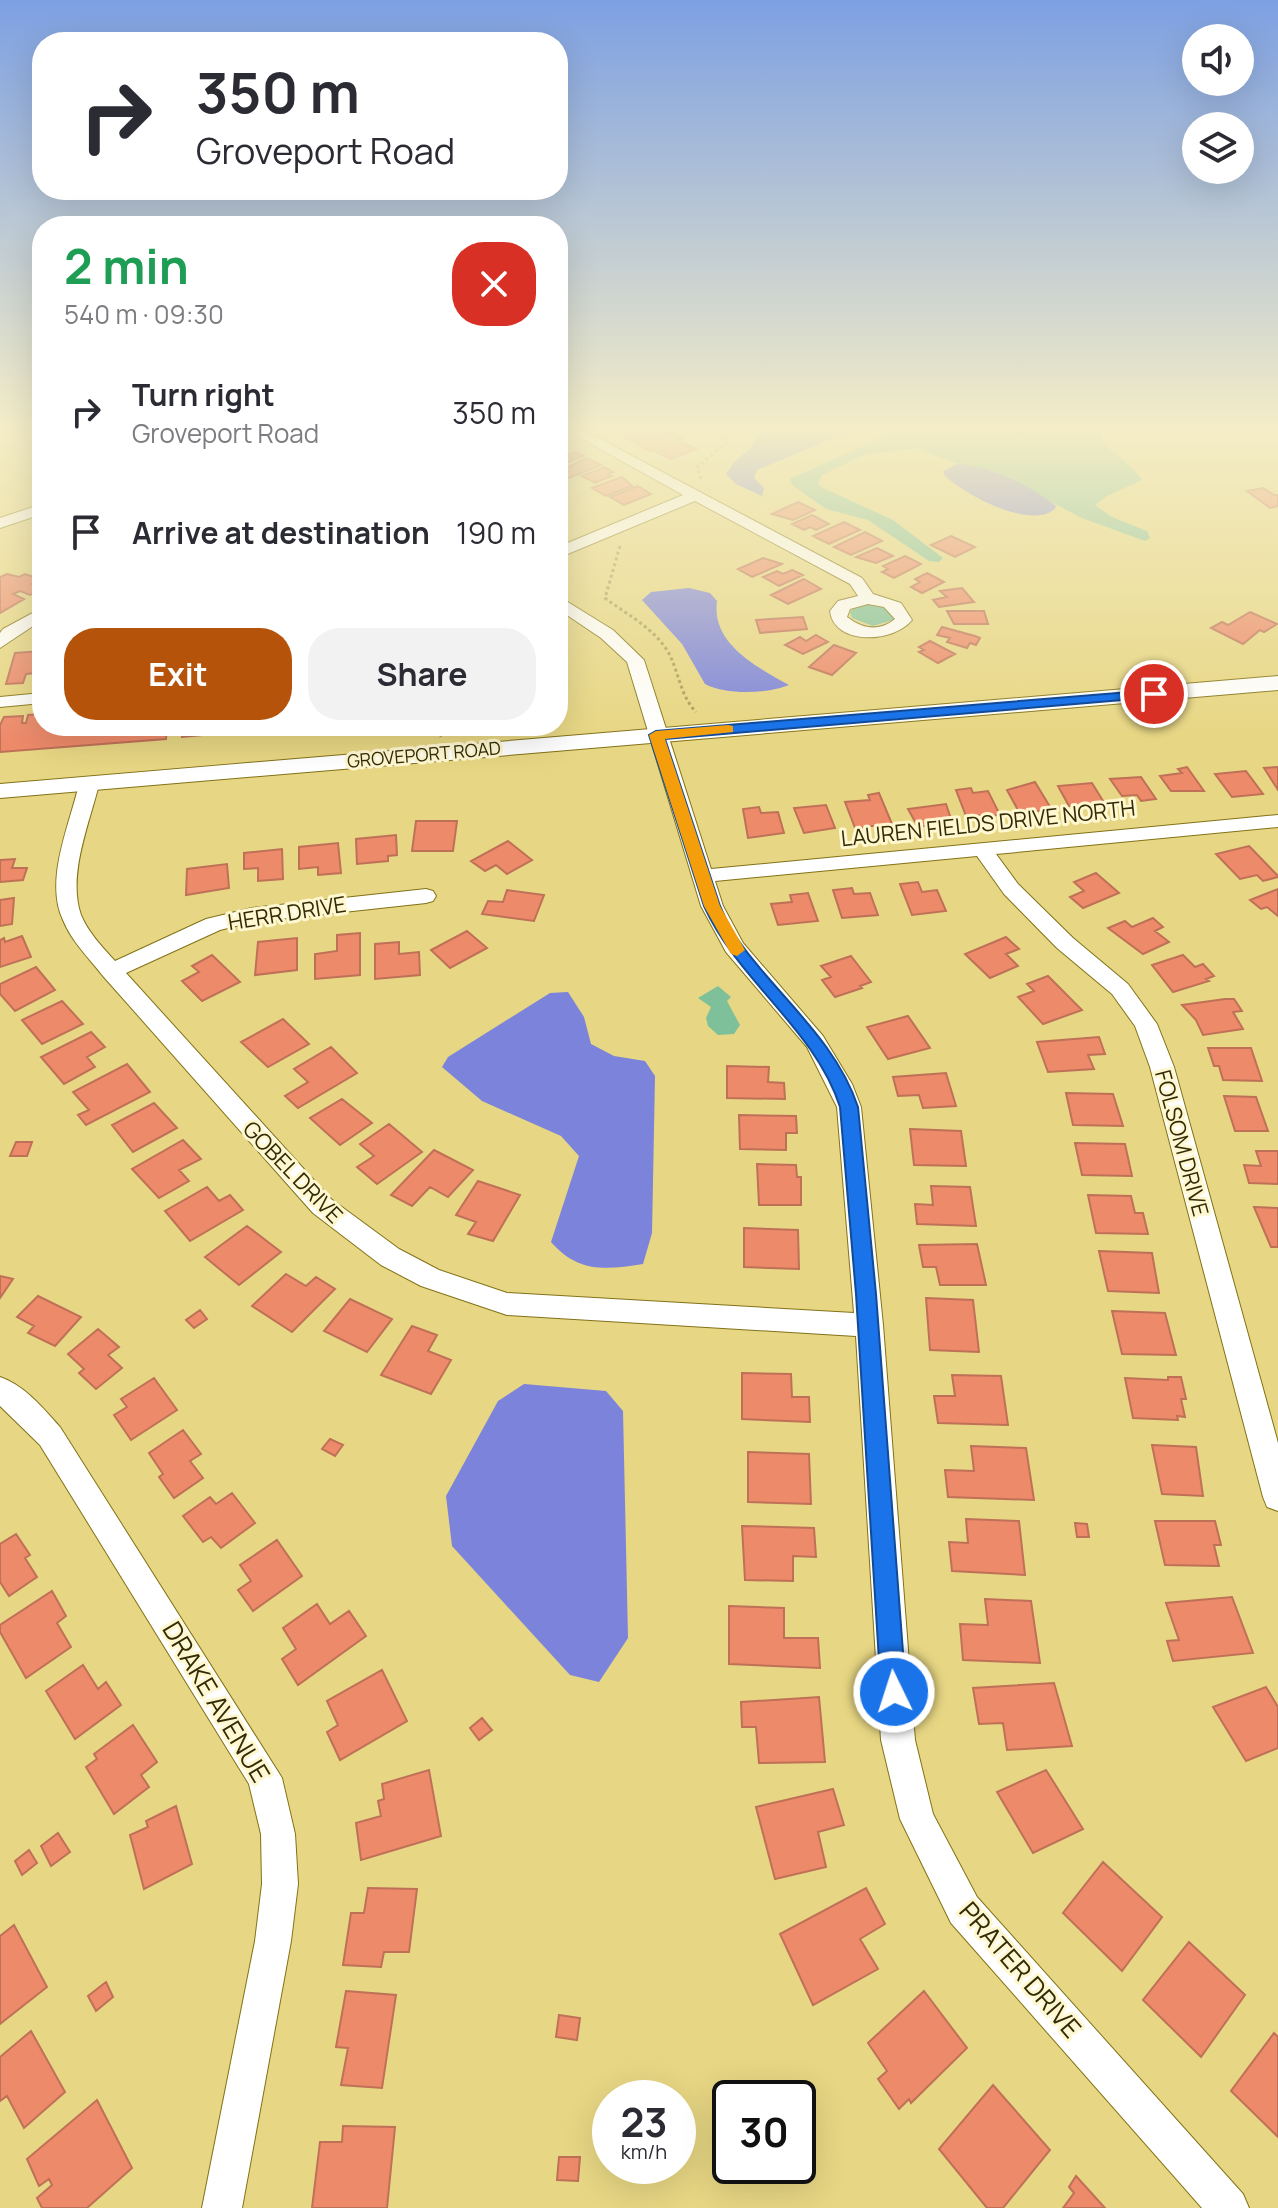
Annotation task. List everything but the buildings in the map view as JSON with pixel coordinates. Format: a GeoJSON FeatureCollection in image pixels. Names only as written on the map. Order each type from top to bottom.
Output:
{"type":"FeatureCollection","features":[{"type":"Feature","properties":{"kind":"main road","name":"GROVEPORT ROAD"},"geometry":{"type":"LineString","coordinates":[[0,791],[1278,683]]}},
{"type":"Feature","properties":{"kind":"street"},"geometry":{"type":"LineString","coordinates":[[568,548],[599,534]]}},
{"type":"Feature","properties":{"kind":"street"},"geometry":{"type":"LineString","coordinates":[[777,534],[856,581],[868,599]]}},
{"type":"Feature","properties":{"kind":"street","name":"PRATER DRIVE"},"geometry":{"type":"LineString","coordinates":[[568,608],[607,634],[635,660],[712,906],[734,947],[807,1031],[840,1079],[849,1107],[854,1135],[869,1325],[898,1740],[917,1819],[964,1910],[1229,2208]]}},
{"type":"Feature","properties":{"kind":"street"},"geometry":{"type":"LineString","coordinates":[[0,643],[9,633],[32,619]]}},
{"type":"Feature","properties":{"kind":"street"},"geometry":{"type":"LineString","coordinates":[[0,702],[32,699]]}},
{"type":"Feature","properties":{"kind":"street","name":"GOBEL DRIVE"},"geometry":{"type":"LineString","coordinates":[[89,784],[70,873],[68,907],[76,926],[111,971],[322,1206],[390,1257],[430,1278],[507,1304],[869,1325]]}},
{"type":"Feature","properties":{"kind":"street","name":"LAUREN FIELDS DRIVE NORTH"},"geometry":{"type":"LineString","coordinates":[[703,876],[1278,821]]}},
{"type":"Feature","properties":{"kind":"street","name":"FOLSOM DRIVE"},"geometry":{"type":"LineString","coordinates":[[981,848],[1011,889],[1065,943],[1120,989],[1146,1024],[1162,1067],[1278,1497]]}},
{"type":"Feature","properties":{"kind":"street","name":"HERR DRIVE"},"geometry":{"type":"LineString","coordinates":[[111,971],[214,924],[252,915],[426,896]]}},
{"type":"Feature","properties":{"kind":"street","name":"DRAKE AVENUE"},"geometry":{"type":"LineString","coordinates":[[0,1389],[28,1412],[50,1436],[265,1778],[278,1834],[280,1884],[273,1941],[222,2208]]}},
{"type":"Feature","properties":{"kind":"path"},"geometry":{"type":"LineString","coordinates":[[627,539],[612,561],[612,579],[605,598],[644,625],[661,643],[672,661],[687,703],[701,718],[705,731]]}},
{"type":"Feature","properties":{"kind":"green space"},"geometry":{"type":"Polygon","coordinates":[[[889,534],[911,534],[943,558],[939,562],[929,561],[889,534]]]}},
{"type":"Feature","properties":{"kind":"green space"},"geometry":{"type":"Polygon","coordinates":[[[1126,534],[1148,534],[1150,538],[1145,541],[1126,534]]]}},
{"type":"Feature","properties":{"kind":"green space"},"geometry":{"type":"Polygon","coordinates":[[[875,603],[887,606],[895,617],[893,620],[873,626],[852,618],[850,612],[857,605],[875,603]]]}},
{"type":"Feature","properties":{"kind":"green space"},"geometry":{"type":"Polygon","coordinates":[[[718,986],[731,997],[727,1001],[740,1025],[734,1034],[718,1035],[708,1026],[706,1018],[711,1007],[698,998],[718,986]]]}},
{"type":"Feature","properties":{"kind":"water"},"geometry":{"type":"Polygon","coordinates":[[[689,588],[710,593],[717,601],[721,630],[739,652],[789,685],[747,692],[713,688],[705,684],[682,644],[642,600],[651,592],[689,588]]]}},
{"type":"Feature","properties":{"kind":"water"},"geometry":{"type":"Polygon","coordinates":[[[568,992],[584,1017],[591,1044],[614,1056],[645,1061],[655,1076],[652,1233],[643,1264],[593,1267],[561,1252],[551,1242],[579,1156],[561,1136],[482,1101],[442,1067],[448,1057],[550,993],[568,992]]]}},
{"type":"Feature","properties":{"kind":"water"},"geometry":{"type":"Polygon","coordinates":[[[524,1384],[606,1391],[623,1411],[628,1638],[599,1682],[570,1675],[452,1546],[446,1496],[498,1401],[524,1384]]]}},
{"type":"Feature","properties":{"kind":"slow traffic"},"geometry":{"type":"LineString","coordinates":[[728,729],[656,735],[712,906],[737,950]]}},
{"type":"Feature","properties":{"kind":"route"},"geometry":{"type":"LineString","coordinates":[[894,1692],[854,1135],[849,1107],[840,1079],[825,1055],[734,947],[722,928],[656,735],[1154,694]]}}]}
